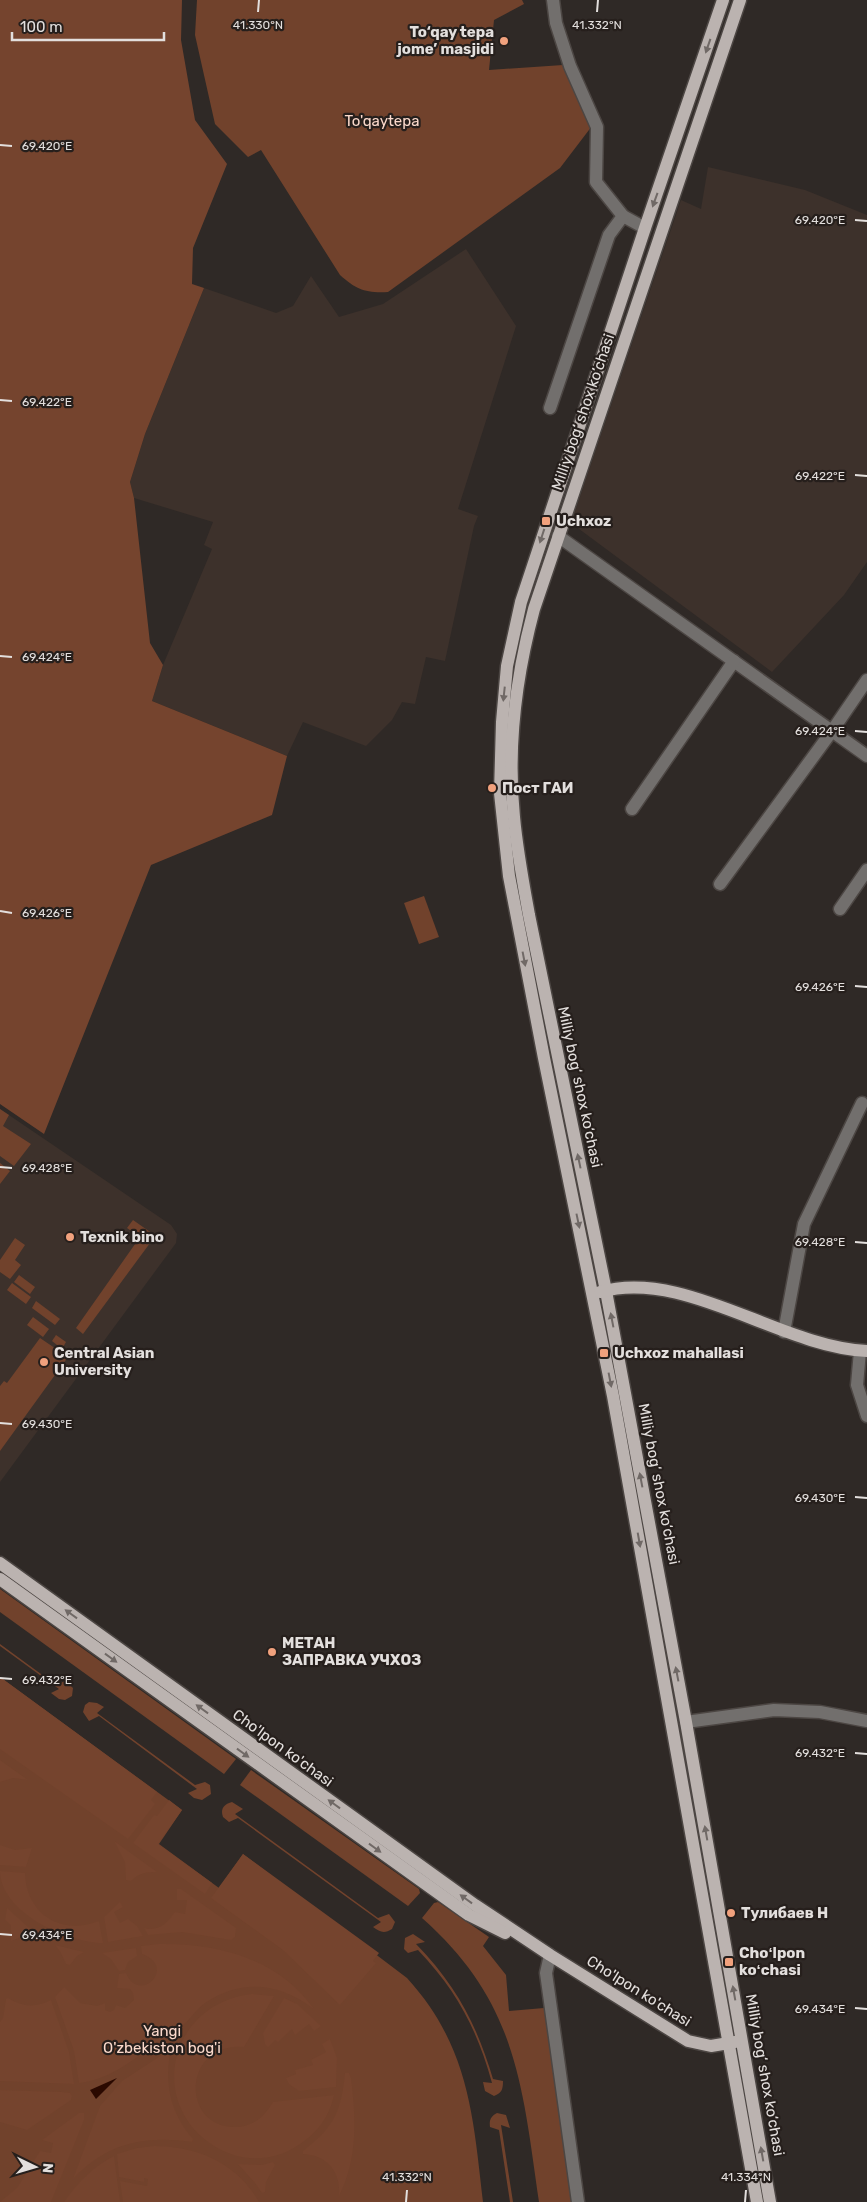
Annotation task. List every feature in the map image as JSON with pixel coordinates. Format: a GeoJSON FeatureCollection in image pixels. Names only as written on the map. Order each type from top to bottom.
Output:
{"type":"FeatureCollection","features":[{"type":"Feature","properties":{"kind":"main road","name":"Milliy bog‘ shox ko‘chasi"},"geometry":{"type":"LineString","coordinates":[[724,0],[594,378],[521,602],[507,666],[500,767],[502,823],[514,902],[593,1294],[635,1518],[757,2202]]}},
{"type":"Feature","properties":{"kind":"main road","name":"Milliy bog‘ shox ko‘chasi"},"geometry":{"type":"LineString","coordinates":[[740,0],[534,609],[521,669],[513,732],[513,806],[518,852],[529,915],[606,1291],[662,1588],[770,2202]]}},
{"type":"Feature","properties":{"kind":"main road"},"geometry":{"type":"LineString","coordinates":[[594,378],[611,383]]}},
{"type":"Feature","properties":{"kind":"main road"},"geometry":{"type":"LineString","coordinates":[[593,1294],[627,1288],[677,1292],[784,1332],[864,1351]]}},
{"type":"Feature","properties":{"kind":"main road"},"geometry":{"type":"LineString","coordinates":[[635,1518],[648,1516]]}},
{"type":"Feature","properties":{"kind":"main road","name":"Cho'lpon ko'chasi"},"geometry":{"type":"LineString","coordinates":[[0,1563],[467,1900],[550,1955],[682,2037],[703,2045],[742,2041]]}},
{"type":"Feature","properties":{"kind":"main road","name":"Cho'lpon ko'chasi"},"geometry":{"type":"LineString","coordinates":[[0,1579],[468,1915],[550,1955]]}},
{"type":"Feature","properties":{"kind":"main road"},"geometry":{"type":"LineString","coordinates":[[648,1590],[662,1588]]}},
{"type":"Feature","properties":{"kind":"street"},"geometry":{"type":"LineString","coordinates":[[553,0],[556,23],[570,66],[597,127],[596,182],[623,216],[645,228]]}},
{"type":"Feature","properties":{"kind":"street"},"geometry":{"type":"LineString","coordinates":[[550,408],[609,235],[623,216]]}},
{"type":"Feature","properties":{"kind":"street"},"geometry":{"type":"LineString","coordinates":[[558,536],[867,756]]}},
{"type":"Feature","properties":{"kind":"street"},"geometry":{"type":"LineString","coordinates":[[632,809],[734,662]]}},
{"type":"Feature","properties":{"kind":"street"},"geometry":{"type":"LineString","coordinates":[[720,884],[867,680]]}},
{"type":"Feature","properties":{"kind":"street"},"geometry":{"type":"LineString","coordinates":[[840,909],[867,870]]}},
{"type":"Feature","properties":{"kind":"street"},"geometry":{"type":"LineString","coordinates":[[784,1332],[804,1224],[862,1103]]}},
{"type":"Feature","properties":{"kind":"street"},"geometry":{"type":"LineString","coordinates":[[864,1351],[857,1385],[867,1416]]}},
{"type":"Feature","properties":{"kind":"street"},"geometry":{"type":"LineString","coordinates":[[686,1722],[774,1710],[820,1712],[867,1721]]}},
{"type":"Feature","properties":{"kind":"street"},"geometry":{"type":"LineString","coordinates":[[550,1955],[546,1973],[578,2202]]}},
{"type":"Feature","properties":{"kind":"shaded area"},"geometry":{"type":"Polygon","coordinates":[[[708,167],[805,190],[867,215],[867,562],[844,595],[772,672],[571,523],[681,200],[701,209],[708,167]]]}},
{"type":"Feature","properties":{"kind":"shaded area"},"geometry":{"type":"Polygon","coordinates":[[[466,249],[516,326],[458,509],[478,516],[474,526],[445,661],[426,657],[415,704],[402,702],[392,720],[366,746],[303,722],[287,756],[152,701],[163,665],[212,549],[204,545],[213,522],[134,498],[130,482],[145,434],[204,288],[276,313],[293,306],[311,276],[339,317],[383,304],[466,249]]]}},
{"type":"Feature","properties":{"kind":"shaded area","name":"Central Asian University"},"geometry":{"type":"Polygon","coordinates":[[[0,1109],[171,1225],[177,1234],[176,1243],[0,1482],[0,1109]]]}},
{"type":"Feature","properties":{"kind":"shaded area"},"geometry":{"type":"Polygon","coordinates":[[[117,2078],[96,2099],[90,2090],[117,2078]]]}},
{"type":"Feature","properties":{"kind":"green space"},"geometry":{"type":"Polygon","coordinates":[[[0,0],[182,0],[181,40],[195,120],[227,164],[193,248],[192,284],[204,288],[145,434],[130,482],[134,498],[150,643],[163,665],[152,701],[287,756],[272,815],[151,865],[44,1134],[0,1104],[0,0]]]}},
{"type":"Feature","properties":{"kind":"green space","name":"To'qaytepa"},"geometry":{"type":"Polygon","coordinates":[[[197,0],[522,0],[524,4],[494,20],[489,70],[563,65],[592,126],[560,168],[388,292],[362,290],[340,275],[261,150],[248,157],[215,124],[195,35],[197,0]]]}},
{"type":"Feature","properties":{"kind":"green space"},"geometry":{"type":"Polygon","coordinates":[[[424,896],[439,937],[419,944],[404,903],[424,896]]]}},
{"type":"Feature","properties":{"kind":"green space"},"geometry":{"type":"Polygon","coordinates":[[[0,1109],[9,1115],[3,1126],[31,1144],[14,1166],[0,1156],[0,1109]]]}},
{"type":"Feature","properties":{"kind":"green space"},"geometry":{"type":"Polygon","coordinates":[[[0,1163],[10,1171],[0,1184],[0,1163]]]}},
{"type":"Feature","properties":{"kind":"green space"},"geometry":{"type":"Polygon","coordinates":[[[133,1220],[153,1234],[153,1239],[83,1334],[76,1328],[140,1237],[127,1228],[133,1220]]]}},
{"type":"Feature","properties":{"kind":"green space"},"geometry":{"type":"Polygon","coordinates":[[[15,1238],[25,1245],[15,1260],[21,1265],[10,1279],[0,1272],[0,1260],[15,1238]]]}},
{"type":"Feature","properties":{"kind":"green space"},"geometry":{"type":"Polygon","coordinates":[[[19,1275],[35,1287],[30,1294],[14,1282],[19,1275]]]}},
{"type":"Feature","properties":{"kind":"green space"},"geometry":{"type":"Polygon","coordinates":[[[12,1283],[31,1297],[26,1304],[7,1290],[12,1283]]]}},
{"type":"Feature","properties":{"kind":"green space"},"geometry":{"type":"Polygon","coordinates":[[[36,1301],[60,1319],[55,1325],[32,1308],[36,1301]]]}},
{"type":"Feature","properties":{"kind":"green space"},"geometry":{"type":"Polygon","coordinates":[[[33,1317],[49,1329],[43,1337],[27,1325],[33,1317]]]}},
{"type":"Feature","properties":{"kind":"green space"},"geometry":{"type":"Polygon","coordinates":[[[56,1335],[66,1342],[62,1349],[52,1341],[56,1335]]]}},
{"type":"Feature","properties":{"kind":"green space"},"geometry":{"type":"Polygon","coordinates":[[[40,1338],[68,1357],[0,1451],[0,1386],[4,1381],[7,1383],[40,1338]]]}},
{"type":"Feature","properties":{"kind":"green space"},"geometry":{"type":"Polygon","coordinates":[[[0,1589],[236,1759],[224,1774],[0,1612],[0,1589]]]}},
{"type":"Feature","properties":{"kind":"green space"},"geometry":{"type":"Polygon","coordinates":[[[0,1644],[56,1685],[65,1681],[73,1688],[72,1696],[65,1700],[59,1699],[51,1693],[59,1689],[0,1646],[0,1644]]]}},
{"type":"Feature","properties":{"kind":"green space","name":"Yangi O'zbekiston bog'i"},"geometry":{"type":"Polygon","coordinates":[[[0,1677],[182,1810],[159,1844],[219,1888],[243,1854],[407,1978],[428,2004],[444,2029],[456,2056],[471,2111],[483,2202],[0,2202],[0,1677]]]}},
{"type":"Feature","properties":{"kind":"green space"},"geometry":{"type":"Polygon","coordinates":[[[0,1677],[157,1792],[151,1800],[155,1804],[128,1839],[0,1749],[0,1677]]]}},
{"type":"Feature","properties":{"kind":"green space"},"geometry":{"type":"Polygon","coordinates":[[[89,1702],[97,1703],[104,1707],[97,1713],[195,1785],[205,1782],[210,1785],[211,1794],[202,1800],[194,1798],[188,1793],[197,1789],[99,1716],[89,1721],[83,1712],[85,1705],[89,1702]]]}},
{"type":"Feature","properties":{"kind":"green space"},"geometry":{"type":"Polygon","coordinates":[[[0,1760],[28,1780],[13,1778],[0,1782],[0,1760]]]}},
{"type":"Feature","properties":{"kind":"green space"},"geometry":{"type":"Polygon","coordinates":[[[251,1770],[419,1889],[420,1893],[408,1906],[240,1785],[251,1770]]]}},
{"type":"Feature","properties":{"kind":"green space"},"geometry":{"type":"Polygon","coordinates":[[[169,1800],[182,1810],[158,1844],[212,1883],[205,1894],[133,1843],[154,1815],[157,1816],[169,1800]]]}},
{"type":"Feature","properties":{"kind":"green space"},"geometry":{"type":"Polygon","coordinates":[[[232,1802],[243,1809],[235,1814],[378,1918],[389,1914],[395,1922],[392,1929],[384,1932],[375,1929],[373,1927],[381,1922],[238,1818],[229,1822],[223,1817],[222,1809],[232,1802]]]}},
{"type":"Feature","properties":{"kind":"green space"},"geometry":{"type":"Polygon","coordinates":[[[114,1841],[157,1872],[149,1872],[137,1876],[131,1881],[126,1880],[125,1862],[114,1841]]]}},
{"type":"Feature","properties":{"kind":"green space"},"geometry":{"type":"Polygon","coordinates":[[[0,1845],[15,1850],[32,1848],[26,1867],[0,1865],[0,1845]]]}},
{"type":"Feature","properties":{"kind":"green space"},"geometry":{"type":"Polygon","coordinates":[[[243,1854],[379,1953],[373,1961],[376,1963],[340,2005],[283,1950],[211,1898],[243,1854]]]}},
{"type":"Feature","properties":{"kind":"green space"},"geometry":{"type":"Polygon","coordinates":[[[0,1871],[25,1873],[27,1887],[32,1900],[48,1918],[72,1926],[99,1921],[103,1943],[72,1938],[38,1922],[23,1912],[11,1900],[3,1886],[0,1871]]]}},
{"type":"Feature","properties":{"kind":"green space"},"geometry":{"type":"Polygon","coordinates":[[[177,1889],[181,1889],[236,1928],[235,1937],[231,1940],[182,1932],[148,1935],[144,1928],[154,1929],[162,1926],[175,1912],[185,1914],[187,1900],[177,1900],[177,1889]]]}},
{"type":"Feature","properties":{"kind":"green space"},"geometry":{"type":"Polygon","coordinates":[[[120,1902],[123,1907],[114,1912],[120,1923],[128,1919],[137,1926],[143,1936],[108,1942],[104,1917],[120,1902]]]}},
{"type":"Feature","properties":{"kind":"green space"},"geometry":{"type":"Polygon","coordinates":[[[438,1902],[489,1937],[483,1946],[506,1975],[509,2011],[544,2008],[572,2202],[539,2202],[520,2082],[510,2047],[496,2014],[478,1981],[454,1949],[422,1918],[434,1903],[438,1902]]]}},
{"type":"Feature","properties":{"kind":"green space"},"geometry":{"type":"Polygon","coordinates":[[[7,1908],[37,1935],[24,1936],[11,1941],[11,1925],[5,1920],[7,1908]]]}},
{"type":"Feature","properties":{"kind":"green space"},"geometry":{"type":"Polygon","coordinates":[[[413,1934],[425,1942],[416,1944],[443,1975],[464,2007],[480,2041],[493,2079],[503,2081],[502,2090],[499,2094],[494,2096],[485,2091],[483,2082],[492,2083],[486,2063],[480,2045],[455,1996],[432,1965],[418,1950],[408,1953],[404,1949],[405,1938],[413,1934]]]}},
{"type":"Feature","properties":{"kind":"green space"},"geometry":{"type":"Polygon","coordinates":[[[159,1944],[203,1947],[245,1957],[283,1977],[314,2009],[301,2000],[274,1989],[247,1987],[233,1990],[205,2003],[175,2032],[118,2069],[100,2078],[79,2083],[74,2051],[55,1997],[64,1987],[80,2003],[97,2006],[105,2003],[105,2010],[110,2012],[114,2010],[116,2005],[125,2008],[134,2000],[133,1993],[130,1989],[117,1988],[119,1974],[126,1973],[132,1982],[139,1985],[146,1984],[152,1980],[156,1974],[157,1967],[152,1960],[142,1954],[141,1946],[159,1944]]]}},
{"type":"Feature","properties":{"kind":"green space"},"geometry":{"type":"Polygon","coordinates":[[[55,1945],[84,1952],[77,1956],[70,1965],[66,1964],[55,1945]]]}},
{"type":"Feature","properties":{"kind":"green space"},"geometry":{"type":"Polygon","coordinates":[[[136,1948],[137,1956],[128,1962],[125,1970],[119,1971],[111,1959],[102,1953],[136,1948]]]}},
{"type":"Feature","properties":{"kind":"green space"},"geometry":{"type":"Polygon","coordinates":[[[252,1994],[274,1996],[244,2047],[224,2049],[209,2057],[200,2070],[196,2085],[197,2100],[204,2113],[216,2123],[241,2127],[257,2120],[273,2102],[334,2095],[324,2120],[306,2140],[283,2153],[259,2158],[235,2156],[201,2136],[184,2114],[175,2090],[175,2064],[183,2039],[199,2018],[222,2002],[252,1994]]]}},
{"type":"Feature","properties":{"kind":"green space"},"geometry":{"type":"Polygon","coordinates":[[[8,1998],[24,2005],[40,2004],[51,2000],[69,2052],[74,2084],[0,2081],[0,2022],[3,2018],[6,1999],[8,1998]]]}},
{"type":"Feature","properties":{"kind":"green space"},"geometry":{"type":"Polygon","coordinates":[[[284,1998],[297,2004],[321,2026],[314,2031],[309,2024],[295,2035],[292,2029],[278,2042],[275,2040],[268,2047],[265,2044],[263,2033],[284,1998]]]}},
{"type":"Feature","properties":{"kind":"green space"},"geometry":{"type":"Polygon","coordinates":[[[330,2039],[337,2058],[336,2087],[299,2091],[289,2084],[286,2078],[296,2074],[295,2070],[313,2065],[311,2060],[326,2052],[322,2044],[330,2039]]]}},
{"type":"Feature","properties":{"kind":"green space"},"geometry":{"type":"Polygon","coordinates":[[[171,2049],[168,2073],[171,2097],[179,2119],[193,2139],[192,2142],[158,2140],[127,2144],[99,2157],[73,2179],[100,2106],[122,2081],[171,2049]]]}},
{"type":"Feature","properties":{"kind":"green space"},"geometry":{"type":"Polygon","coordinates":[[[345,2073],[349,2073],[351,2078],[354,2138],[350,2168],[339,2196],[338,2180],[331,2167],[319,2158],[303,2154],[303,2151],[322,2134],[334,2118],[341,2098],[345,2073]]]}},
{"type":"Feature","properties":{"kind":"green space"},"geometry":{"type":"Polygon","coordinates":[[[0,2090],[62,2092],[70,2093],[72,2096],[71,2100],[27,2130],[0,2122],[0,2090]]]}},
{"type":"Feature","properties":{"kind":"green space"},"geometry":{"type":"Polygon","coordinates":[[[79,2113],[84,2113],[84,2120],[51,2202],[0,2202],[17,2188],[40,2151],[51,2153],[53,2143],[42,2140],[79,2113]]]}},
{"type":"Feature","properties":{"kind":"green space"},"geometry":{"type":"Polygon","coordinates":[[[497,2113],[506,2115],[510,2128],[501,2125],[513,2202],[510,2202],[499,2130],[490,2127],[491,2118],[497,2113]]]}},
{"type":"Feature","properties":{"kind":"green space"},"geometry":{"type":"Polygon","coordinates":[[[154,2146],[185,2149],[214,2159],[239,2177],[250,2188],[259,2202],[123,2202],[120,2181],[147,2186],[148,2179],[144,2178],[144,2182],[119,2177],[117,2154],[137,2148],[154,2146]]]}},
{"type":"Feature","properties":{"kind":"green space"},"geometry":{"type":"Polygon","coordinates":[[[114,2156],[120,2202],[64,2202],[86,2176],[114,2156]]]}},
{"type":"Feature","properties":{"kind":"green space"},"geometry":{"type":"Polygon","coordinates":[[[273,2162],[275,2165],[266,2182],[265,2192],[262,2193],[238,2164],[262,2165],[273,2162]]]}},
{"type":"Feature","properties":{"kind":"place","name":"To‘qay tepa jome’ masjidi"},"geometry":{"type":"Point","coordinates":[504,41]}},
{"type":"Feature","properties":{"kind":"place","name":"Uchxoz"},"geometry":{"type":"Point","coordinates":[546,521]}},
{"type":"Feature","properties":{"kind":"place","name":"Пост ГАИ"},"geometry":{"type":"Point","coordinates":[492,788]}},
{"type":"Feature","properties":{"kind":"place","name":"Texnik bino"},"geometry":{"type":"Point","coordinates":[70,1237]}},
{"type":"Feature","properties":{"kind":"place","name":"Uchxoz mahallasi"},"geometry":{"type":"Point","coordinates":[604,1353]}},
{"type":"Feature","properties":{"kind":"place","name":"Central Asian University"},"geometry":{"type":"Point","coordinates":[44,1362]}},
{"type":"Feature","properties":{"kind":"place","name":"МЕТАН ЗАПРАВКА УЧХОЗ"},"geometry":{"type":"Point","coordinates":[272,1652]}},
{"type":"Feature","properties":{"kind":"place","name":"Тулибаев Н"},"geometry":{"type":"Point","coordinates":[731,1913]}},
{"type":"Feature","properties":{"kind":"place","name":"Choʻlpon koʻchasi"},"geometry":{"type":"Point","coordinates":[729,1962]}}]}
